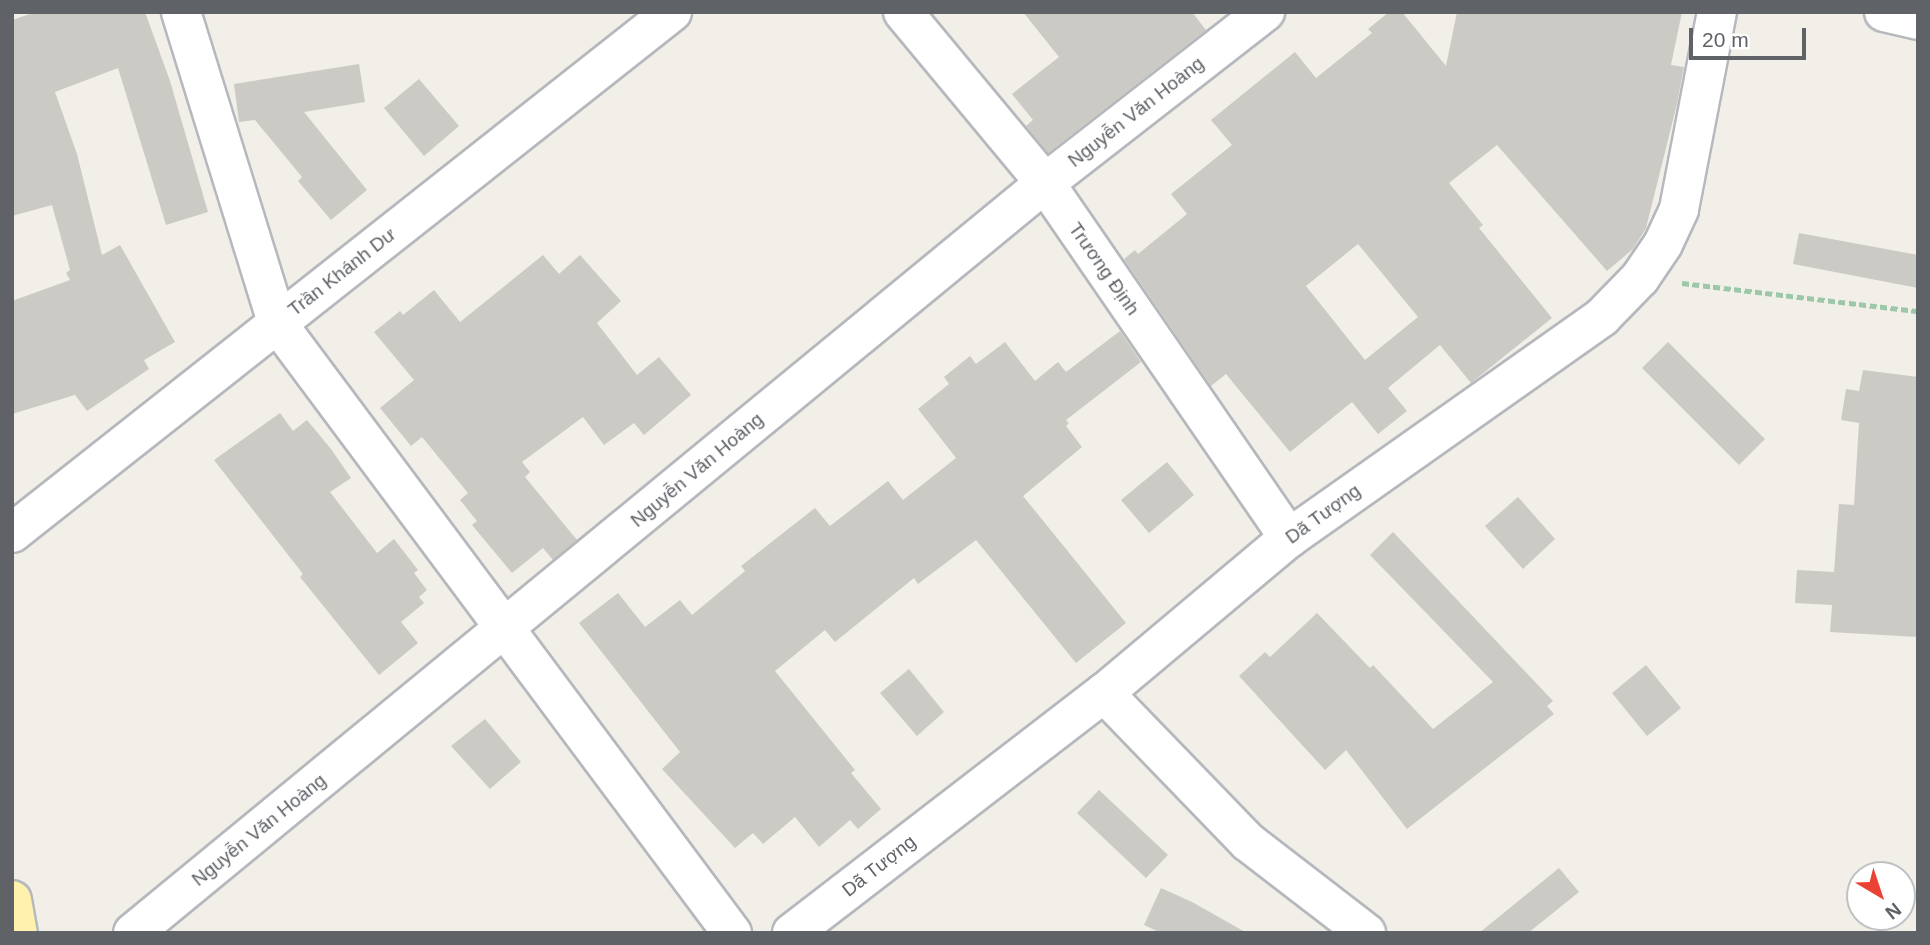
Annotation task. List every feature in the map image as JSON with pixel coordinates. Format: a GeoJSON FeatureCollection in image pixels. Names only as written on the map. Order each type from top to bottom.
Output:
{"type":"FeatureCollection","features":[{"type":"Feature","properties":{"kind":"main road"},"geometry":{"type":"LineString","coordinates":[[12,900],[18,933]]}},
{"type":"Feature","properties":{"kind":"street"},"geometry":{"type":"LineString","coordinates":[[181,12],[277,323],[732,933]]}},
{"type":"Feature","properties":{"kind":"street","name":"Trần Khánh Dư"},"geometry":{"type":"LineString","coordinates":[[12,533],[672,12]]}},
{"type":"Feature","properties":{"kind":"street","name":"Trương Định"},"geometry":{"type":"LineString","coordinates":[[903,12],[1045,183],[1289,538]]}},
{"type":"Feature","properties":{"kind":"street","name":"Nguyễn Văn Hoàng"},"geometry":{"type":"LineString","coordinates":[[133,933],[1045,183],[1265,12]]}},
{"type":"Feature","properties":{"kind":"street","name":"Dã Tượng"},"geometry":{"type":"LineString","coordinates":[[792,933],[1104,693],[1289,538],[1602,317],[1640,278],[1663,244],[1679,209],[1717,12]]}},
{"type":"Feature","properties":{"kind":"street"},"geometry":{"type":"LineString","coordinates":[[1884,12],[1918,20]]}},
{"type":"Feature","properties":{"kind":"street"},"geometry":{"type":"LineString","coordinates":[[1104,693],[1248,842],[1366,933]]}},
{"type":"Feature","properties":{"kind":"path"},"geometry":{"type":"LineString","coordinates":[[1640,278],[1918,311]]}},
{"type":"Feature","properties":{"kind":"building"},"geometry":{"type":"Polygon","coordinates":[[[36,12],[145,12],[170,81],[208,212],[166,225],[118,68],[55,92],[77,154],[102,255],[120,245],[175,342],[144,360],[149,369],[87,411],[75,395],[12,414],[12,301],[70,280],[66,273],[70,270],[52,205],[12,216],[12,20],[36,12]]]}},
{"type":"Feature","properties":{"kind":"building"},"geometry":{"type":"Polygon","coordinates":[[[1023,12],[1192,12],[1206,30],[1048,153],[1026,126],[1033,120],[1012,94],[1059,57],[1023,12]]]}},
{"type":"Feature","properties":{"kind":"building"},"geometry":{"type":"Polygon","coordinates":[[[1389,12],[1402,12],[1446,66],[1457,12],[1682,12],[1671,65],[1684,67],[1646,228],[1633,249],[1607,271],[1497,145],[1449,183],[1483,225],[1479,228],[1552,318],[1471,383],[1440,345],[1388,388],[1407,411],[1378,434],[1352,402],[1290,452],[1226,374],[1211,386],[1124,259],[1135,250],[1138,254],[1187,214],[1171,194],[1232,145],[1211,120],[1295,52],[1316,78],[1372,33],[1368,29],[1389,12]],[[1358,244],[1306,286],[1365,360],[1418,317],[1358,244]]]}},
{"type":"Feature","properties":{"kind":"building"},"geometry":{"type":"Polygon","coordinates":[[[359,64],[365,102],[304,112],[367,190],[331,220],[298,181],[302,177],[255,120],[239,122],[234,84],[359,64]]]}},
{"type":"Feature","properties":{"kind":"building"},"geometry":{"type":"Polygon","coordinates":[[[419,79],[459,126],[424,156],[384,108],[419,79]]]}},
{"type":"Feature","properties":{"kind":"building"},"geometry":{"type":"Polygon","coordinates":[[[1799,233],[1918,255],[1918,288],[1793,264],[1799,233]]]}},
{"type":"Feature","properties":{"kind":"building"},"geometry":{"type":"Polygon","coordinates":[[[543,255],[559,274],[580,255],[621,301],[597,323],[637,375],[659,357],[691,395],[644,435],[634,423],[604,445],[583,417],[522,462],[530,472],[525,477],[577,540],[553,560],[543,548],[512,573],[472,525],[477,521],[460,500],[468,493],[422,437],[411,446],[380,408],[414,380],[374,332],[400,311],[403,315],[434,290],[460,322],[543,255]]]}},
{"type":"Feature","properties":{"kind":"building"},"geometry":{"type":"Polygon","coordinates":[[[1120,331],[1141,362],[1066,420],[1069,423],[1066,426],[1082,447],[1023,496],[1126,623],[1076,663],[976,540],[918,584],[914,578],[835,642],[825,630],[775,671],[855,770],[851,773],[881,809],[858,829],[850,820],[819,847],[795,817],[763,844],[753,833],[735,848],[662,769],[680,752],[579,623],[618,593],[645,627],[680,600],[692,615],[745,571],[741,566],[815,508],[830,526],[888,481],[903,500],[956,458],[918,409],[949,384],[944,377],[970,356],[976,364],[1005,342],[1035,381],[1058,362],[1066,372],[1120,331]]]}},
{"type":"Feature","properties":{"kind":"building"},"geometry":{"type":"Polygon","coordinates":[[[1668,342],[1765,439],[1739,465],[1642,368],[1668,342]]]}},
{"type":"Feature","properties":{"kind":"building"},"geometry":{"type":"Polygon","coordinates":[[[1863,370],[1918,377],[1918,637],[1830,632],[1832,605],[1795,603],[1797,570],[1834,572],[1839,504],[1854,505],[1859,423],[1841,420],[1846,389],[1859,391],[1863,370]]]}},
{"type":"Feature","properties":{"kind":"building"},"geometry":{"type":"Polygon","coordinates":[[[280,413],[293,431],[307,420],[351,478],[330,492],[377,553],[394,539],[418,570],[414,573],[427,590],[419,597],[424,603],[401,622],[418,643],[379,675],[300,577],[303,574],[214,460],[280,413]]]}},
{"type":"Feature","properties":{"kind":"building"},"geometry":{"type":"Polygon","coordinates":[[[1167,462],[1194,495],[1149,533],[1121,500],[1167,462]]]}},
{"type":"Feature","properties":{"kind":"building"},"geometry":{"type":"Polygon","coordinates":[[[1518,497],[1555,539],[1523,569],[1485,526],[1518,497]]]}},
{"type":"Feature","properties":{"kind":"building"},"geometry":{"type":"Polygon","coordinates":[[[1393,532],[1553,701],[1547,706],[1554,714],[1407,829],[1346,750],[1325,770],[1239,676],[1265,652],[1270,657],[1317,613],[1370,668],[1373,665],[1433,729],[1493,682],[1370,555],[1393,532]]]}},
{"type":"Feature","properties":{"kind":"building"},"geometry":{"type":"Polygon","coordinates":[[[1646,665],[1681,708],[1647,736],[1612,693],[1646,665]]]}},
{"type":"Feature","properties":{"kind":"building"},"geometry":{"type":"Polygon","coordinates":[[[909,669],[944,712],[917,736],[880,693],[909,669]]]}},
{"type":"Feature","properties":{"kind":"building"},"geometry":{"type":"Polygon","coordinates":[[[485,719],[521,762],[490,789],[451,746],[485,719]]]}},
{"type":"Feature","properties":{"kind":"building"},"geometry":{"type":"Polygon","coordinates":[[[1099,790],[1168,855],[1146,878],[1077,813],[1099,790]]]}},
{"type":"Feature","properties":{"kind":"building"},"geometry":{"type":"Polygon","coordinates":[[[1559,868],[1579,892],[1528,933],[1479,933],[1559,868]]]}},
{"type":"Feature","properties":{"kind":"building"},"geometry":{"type":"Polygon","coordinates":[[[1161,888],[1247,933],[1161,933],[1144,925],[1161,888]]]}}]}
